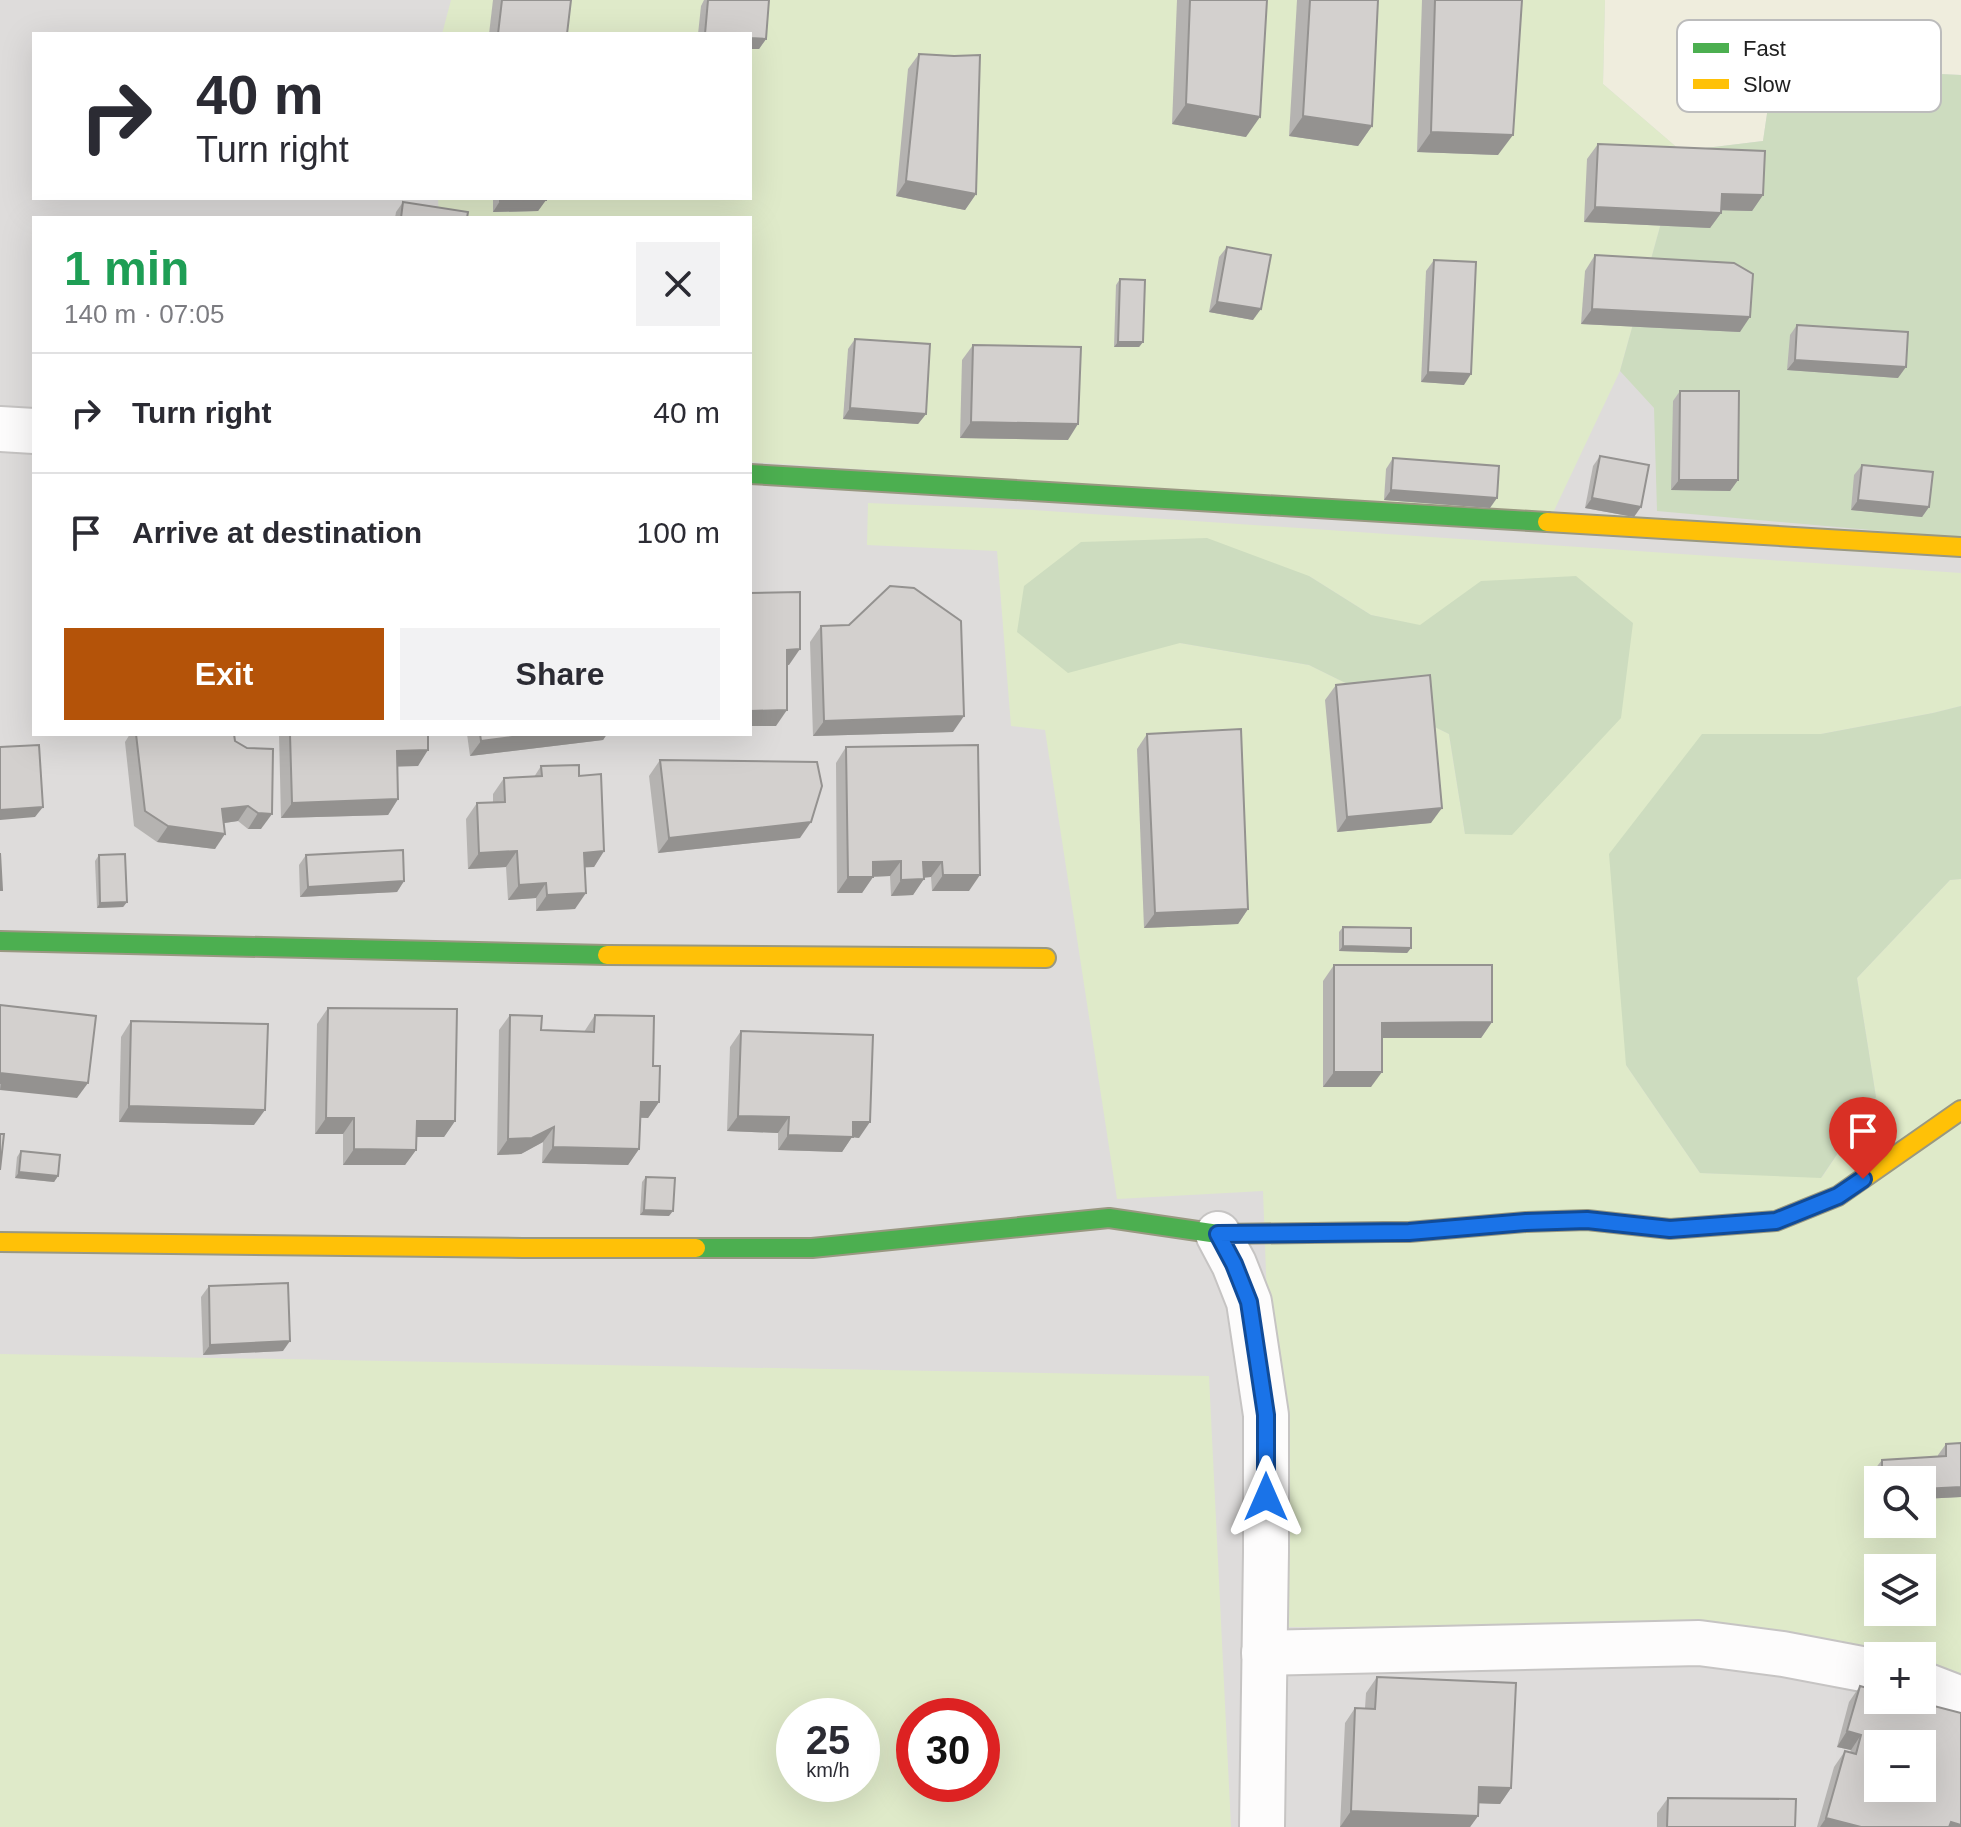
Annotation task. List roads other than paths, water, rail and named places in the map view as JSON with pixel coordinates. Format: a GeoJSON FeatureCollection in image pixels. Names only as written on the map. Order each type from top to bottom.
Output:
{"type":"FeatureCollection","features":[{"type":"Feature","properties":{"kind":"street"},"geometry":{"type":"LineString","coordinates":[[0,429],[32,431]]}},
{"type":"Feature","properties":{"kind":"street"},"geometry":{"type":"LineString","coordinates":[[752,474],[1961,547]]}},
{"type":"Feature","properties":{"kind":"street"},"geometry":{"type":"LineString","coordinates":[[0,941],[629,956],[1046,958]]}},
{"type":"Feature","properties":{"kind":"street"},"geometry":{"type":"LineString","coordinates":[[0,1242],[812,1248],[1109,1218],[1218,1234],[1409,1232],[1587,1220],[1670,1229],[1776,1221],[1838,1196],[1961,1110]]}},
{"type":"Feature","properties":{"kind":"street"},"geometry":{"type":"LineString","coordinates":[[1218,1234],[1249,1302],[1266,1415],[1262,1827]]}},
{"type":"Feature","properties":{"kind":"street"},"geometry":{"type":"LineString","coordinates":[[1264,1653],[1699,1643],[1864,1669]]}},
{"type":"Feature","properties":{"kind":"street"},"geometry":{"type":"LineString","coordinates":[[1936,1689],[1961,1699]]}}]}
